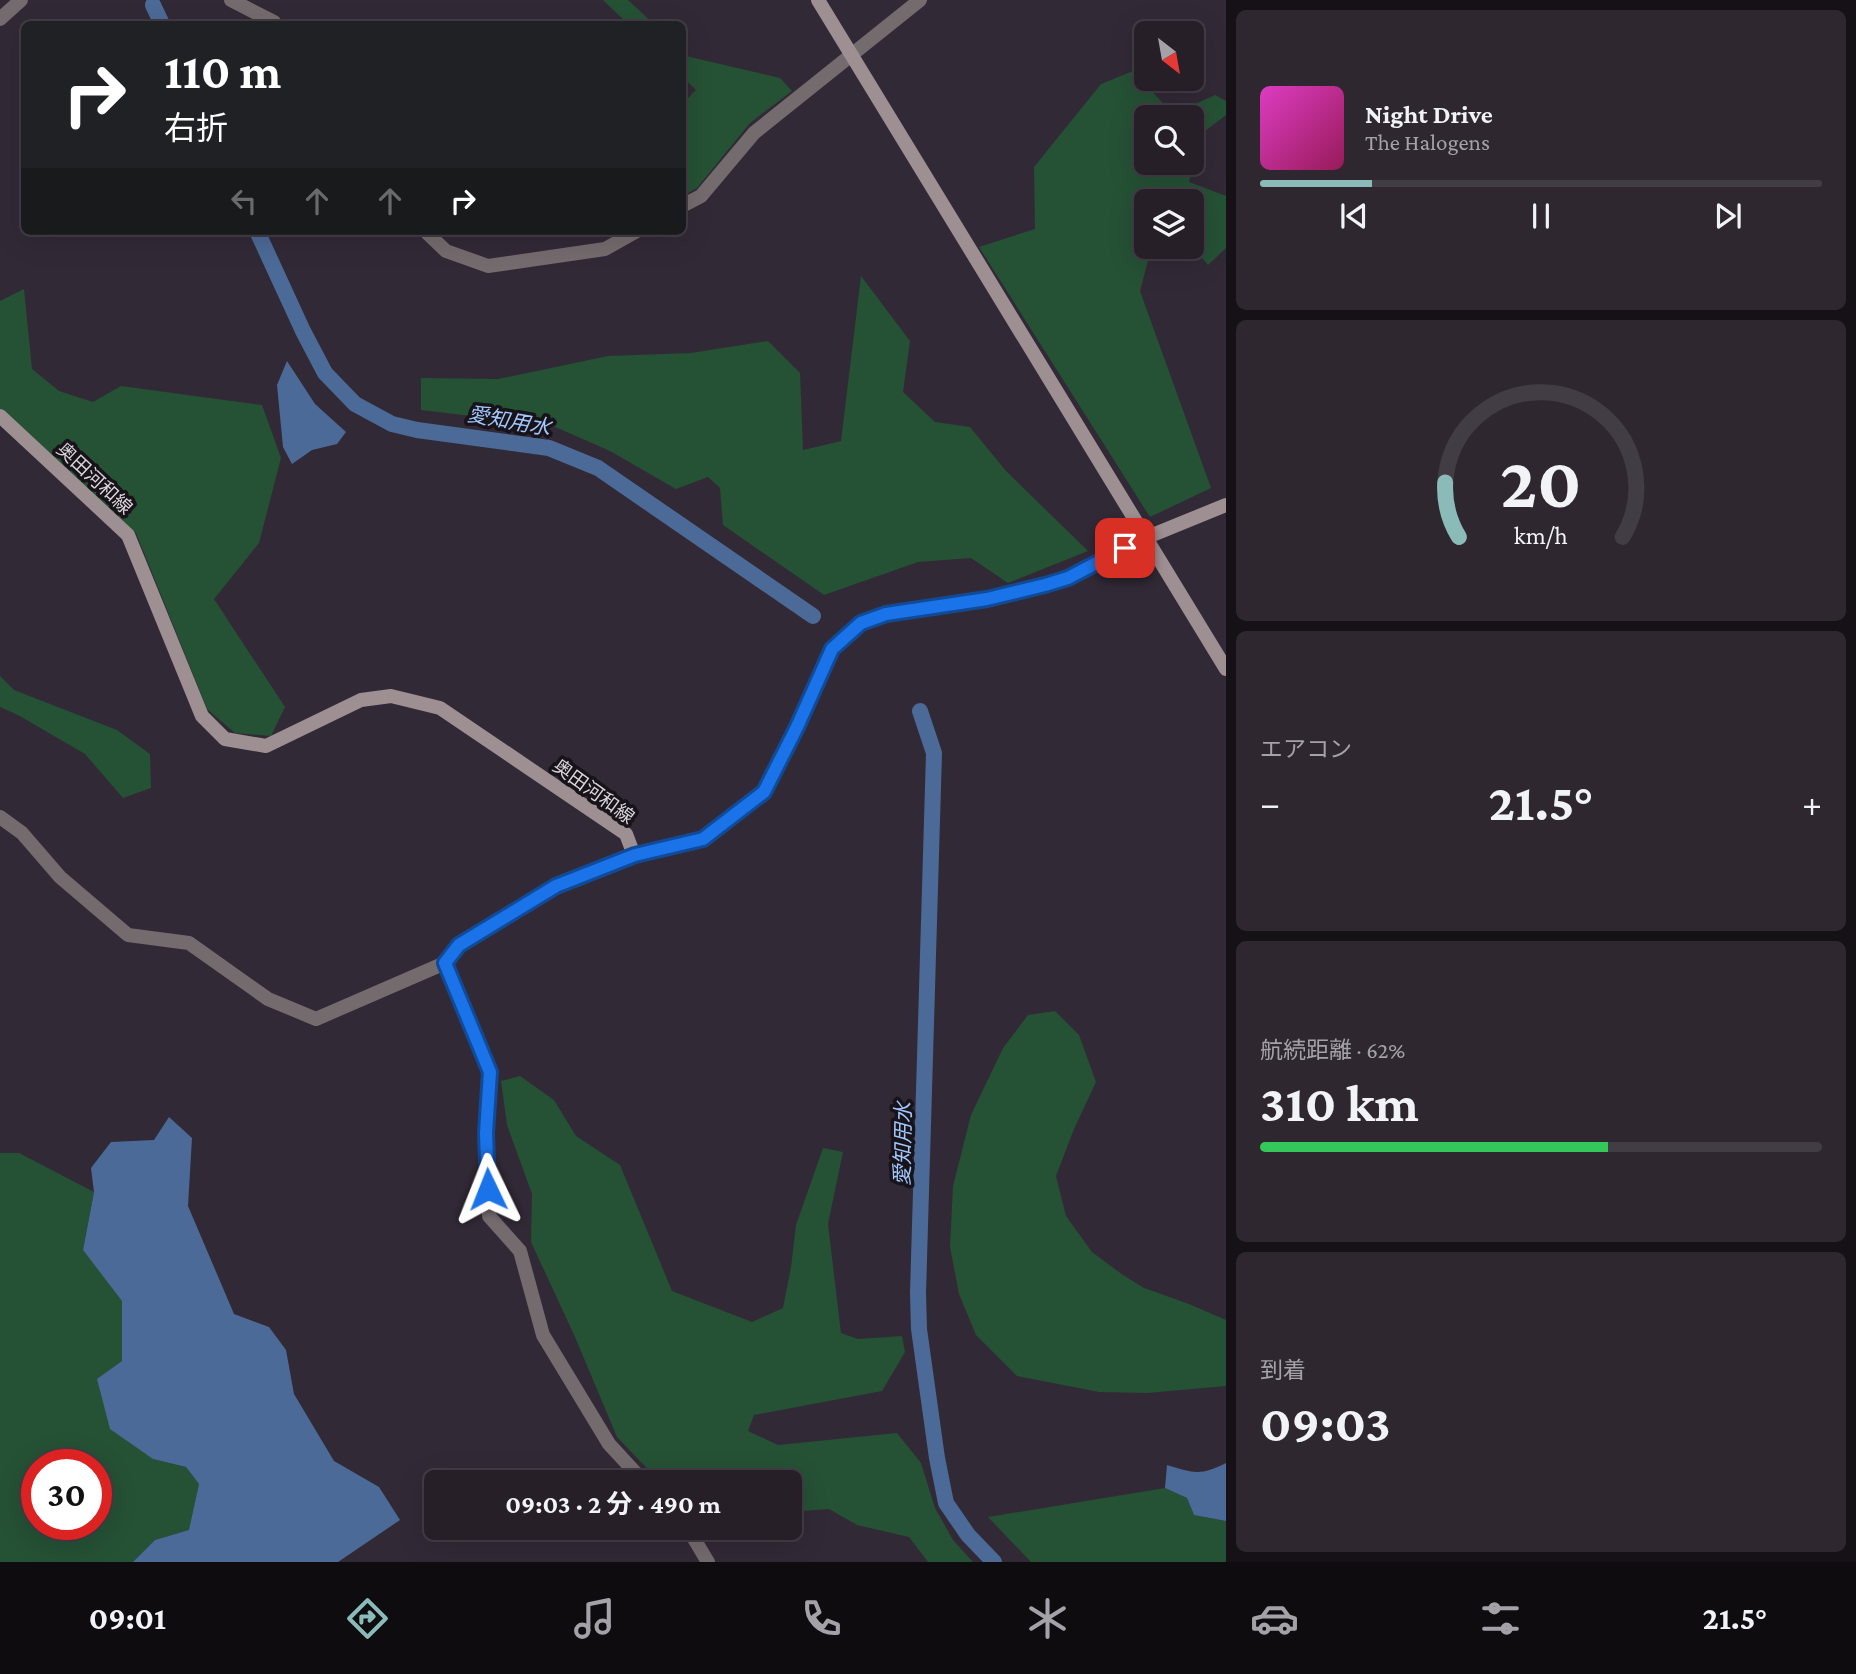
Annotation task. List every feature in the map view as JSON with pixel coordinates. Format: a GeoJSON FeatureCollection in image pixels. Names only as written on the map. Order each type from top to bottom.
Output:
{"type":"FeatureCollection","features":[{"type":"Feature","properties":{"kind":"main road"},"geometry":{"type":"LineString","coordinates":[[818,0],[1226,669]]}},
{"type":"Feature","properties":{"kind":"main road","name":"奥田河和線"},"geometry":{"type":"LineString","coordinates":[[0,416],[128,535],[202,716],[225,739],[266,746],[361,700],[391,696],[440,708],[626,834],[635,855],[703,839],[764,792],[832,649],[861,623],[886,614],[987,599],[1068,578],[1145,538],[1226,505]]}},
{"type":"Feature","properties":{"kind":"street"},"geometry":{"type":"LineString","coordinates":[[0,19],[21,0]]}},
{"type":"Feature","properties":{"kind":"street"},"geometry":{"type":"LineString","coordinates":[[231,0],[272,21]]}},
{"type":"Feature","properties":{"kind":"street"},"geometry":{"type":"LineString","coordinates":[[686,204],[701,196],[754,133],[920,0]]}},
{"type":"Feature","properties":{"kind":"street"},"geometry":{"type":"LineString","coordinates":[[429,235],[446,251],[488,266],[605,249],[630,235]]}},
{"type":"Feature","properties":{"kind":"street"},"geometry":{"type":"LineString","coordinates":[[0,817],[22,833],[60,877],[128,935],[189,943],[268,999],[316,1019],[445,963],[459,945],[556,886],[635,855]]}},
{"type":"Feature","properties":{"kind":"street"},"geometry":{"type":"LineString","coordinates":[[445,963],[490,1072],[486,1133],[489,1216],[520,1251],[543,1335],[609,1444],[633,1470]]}},
{"type":"Feature","properties":{"kind":"street"},"geometry":{"type":"LineString","coordinates":[[695,1540],[708,1562]]}},
{"type":"Feature","properties":{"kind":"green space"},"geometry":{"type":"Polygon","coordinates":[[[603,0],[628,0],[651,21],[625,21],[603,0]]]}},
{"type":"Feature","properties":{"kind":"green space"},"geometry":{"type":"Polygon","coordinates":[[[686,56],[780,78],[792,91],[750,123],[697,188],[686,194],[686,100],[696,90],[686,80],[686,56]]]}},
{"type":"Feature","properties":{"kind":"green space"},"geometry":{"type":"Polygon","coordinates":[[[1133,71],[1134,91],[1152,91],[1165,105],[1134,105],[1134,175],[1191,175],[1189,182],[1226,196],[1226,248],[1208,265],[1203,259],[1204,189],[1134,189],[1134,259],[1148,259],[1140,291],[1211,488],[1150,517],[979,247],[1035,229],[1034,167],[1101,84],[1133,71]]]}},
{"type":"Feature","properties":{"kind":"green space"},"geometry":{"type":"Polygon","coordinates":[[[1215,95],[1226,101],[1226,115],[1204,132],[1204,105],[1193,105],[1215,95]]]}},
{"type":"Feature","properties":{"kind":"green space"},"geometry":{"type":"Polygon","coordinates":[[[861,276],[910,341],[903,392],[935,422],[970,427],[1006,471],[1088,551],[1008,583],[971,558],[918,562],[824,595],[723,525],[720,488],[708,477],[676,489],[610,451],[553,426],[421,410],[421,378],[498,379],[608,356],[691,353],[768,341],[800,373],[803,450],[841,441],[861,276]]]}},
{"type":"Feature","properties":{"kind":"green space"},"geometry":{"type":"Polygon","coordinates":[[[24,289],[32,369],[59,391],[93,402],[121,386],[262,405],[281,458],[259,543],[214,599],[285,707],[271,736],[235,733],[207,709],[136,533],[0,409],[0,301],[24,289]]]}},
{"type":"Feature","properties":{"kind":"green space"},"geometry":{"type":"Polygon","coordinates":[[[0,676],[14,690],[117,730],[150,754],[151,788],[123,798],[85,754],[0,707],[0,676]]]}},
{"type":"Feature","properties":{"kind":"green space"},"geometry":{"type":"Polygon","coordinates":[[[1055,1011],[1079,1035],[1096,1082],[1056,1176],[1066,1216],[1092,1252],[1123,1275],[1144,1288],[1226,1320],[1226,1386],[1147,1393],[1099,1392],[1017,1376],[976,1335],[959,1294],[950,1247],[953,1186],[971,1115],[1003,1048],[1028,1015],[1055,1011]]]}},
{"type":"Feature","properties":{"kind":"green space"},"geometry":{"type":"Polygon","coordinates":[[[520,1076],[554,1100],[576,1136],[620,1165],[672,1291],[752,1322],[783,1308],[796,1225],[823,1148],[843,1152],[828,1224],[841,1333],[858,1339],[902,1336],[905,1352],[882,1391],[754,1415],[748,1431],[778,1445],[897,1433],[921,1463],[935,1508],[953,1540],[973,1562],[928,1562],[909,1537],[857,1525],[829,1509],[802,1511],[802,1470],[649,1470],[617,1437],[531,1242],[532,1194],[507,1125],[501,1081],[520,1076]]]}},
{"type":"Feature","properties":{"kind":"green space"},"geometry":{"type":"Polygon","coordinates":[[[0,1153],[19,1153],[94,1192],[83,1250],[123,1301],[122,1361],[153,1459],[186,1467],[199,1484],[190,1530],[155,1540],[133,1562],[0,1562],[0,1153]]]}},
{"type":"Feature","properties":{"kind":"green space"},"geometry":{"type":"Polygon","coordinates":[[[1165,1488],[1187,1498],[1194,1515],[1226,1521],[1226,1562],[1031,1562],[988,1517],[1165,1488]]]}},
{"type":"Feature","properties":{"kind":"water"},"geometry":{"type":"Polygon","coordinates":[[[287,361],[315,404],[346,432],[337,444],[312,450],[292,464],[283,447],[277,385],[287,361]]]}},
{"type":"Feature","properties":{"kind":"water"},"geometry":{"type":"Polygon","coordinates":[[[169,1117],[192,1138],[188,1206],[234,1314],[269,1327],[286,1350],[294,1394],[334,1461],[379,1487],[400,1520],[338,1562],[133,1562],[155,1540],[189,1530],[199,1484],[186,1467],[153,1459],[110,1429],[97,1379],[122,1361],[122,1301],[83,1250],[94,1192],[91,1168],[111,1142],[154,1140],[169,1117]]]}},
{"type":"Feature","properties":{"kind":"water"},"geometry":{"type":"Polygon","coordinates":[[[1226,1463],[1226,1521],[1194,1515],[1187,1498],[1165,1488],[1167,1465],[1197,1472],[1226,1463]]]}},
{"type":"Feature","properties":{"kind":"waterway","name":"愛知用水"},"geometry":{"type":"LineString","coordinates":[[153,5],[161,21]]}},
{"type":"Feature","properties":{"kind":"waterway","name":"愛知用水"},"geometry":{"type":"LineString","coordinates":[[259,235],[325,373],[355,404],[392,424],[417,430],[549,448],[598,468],[813,616]]}},
{"type":"Feature","properties":{"kind":"waterway","name":"愛知用水"},"geometry":{"type":"LineString","coordinates":[[920,711],[934,753],[919,1329],[946,1503],[968,1535],[994,1562]]}},
{"type":"Feature","properties":{"kind":"route"},"geometry":{"type":"LineString","coordinates":[[488,1189],[486,1133],[490,1072],[445,963],[459,945],[556,886],[635,855],[703,839],[764,792],[832,649],[861,623],[886,614],[987,599],[1045,585],[1068,578],[1125,548]]}}]}
